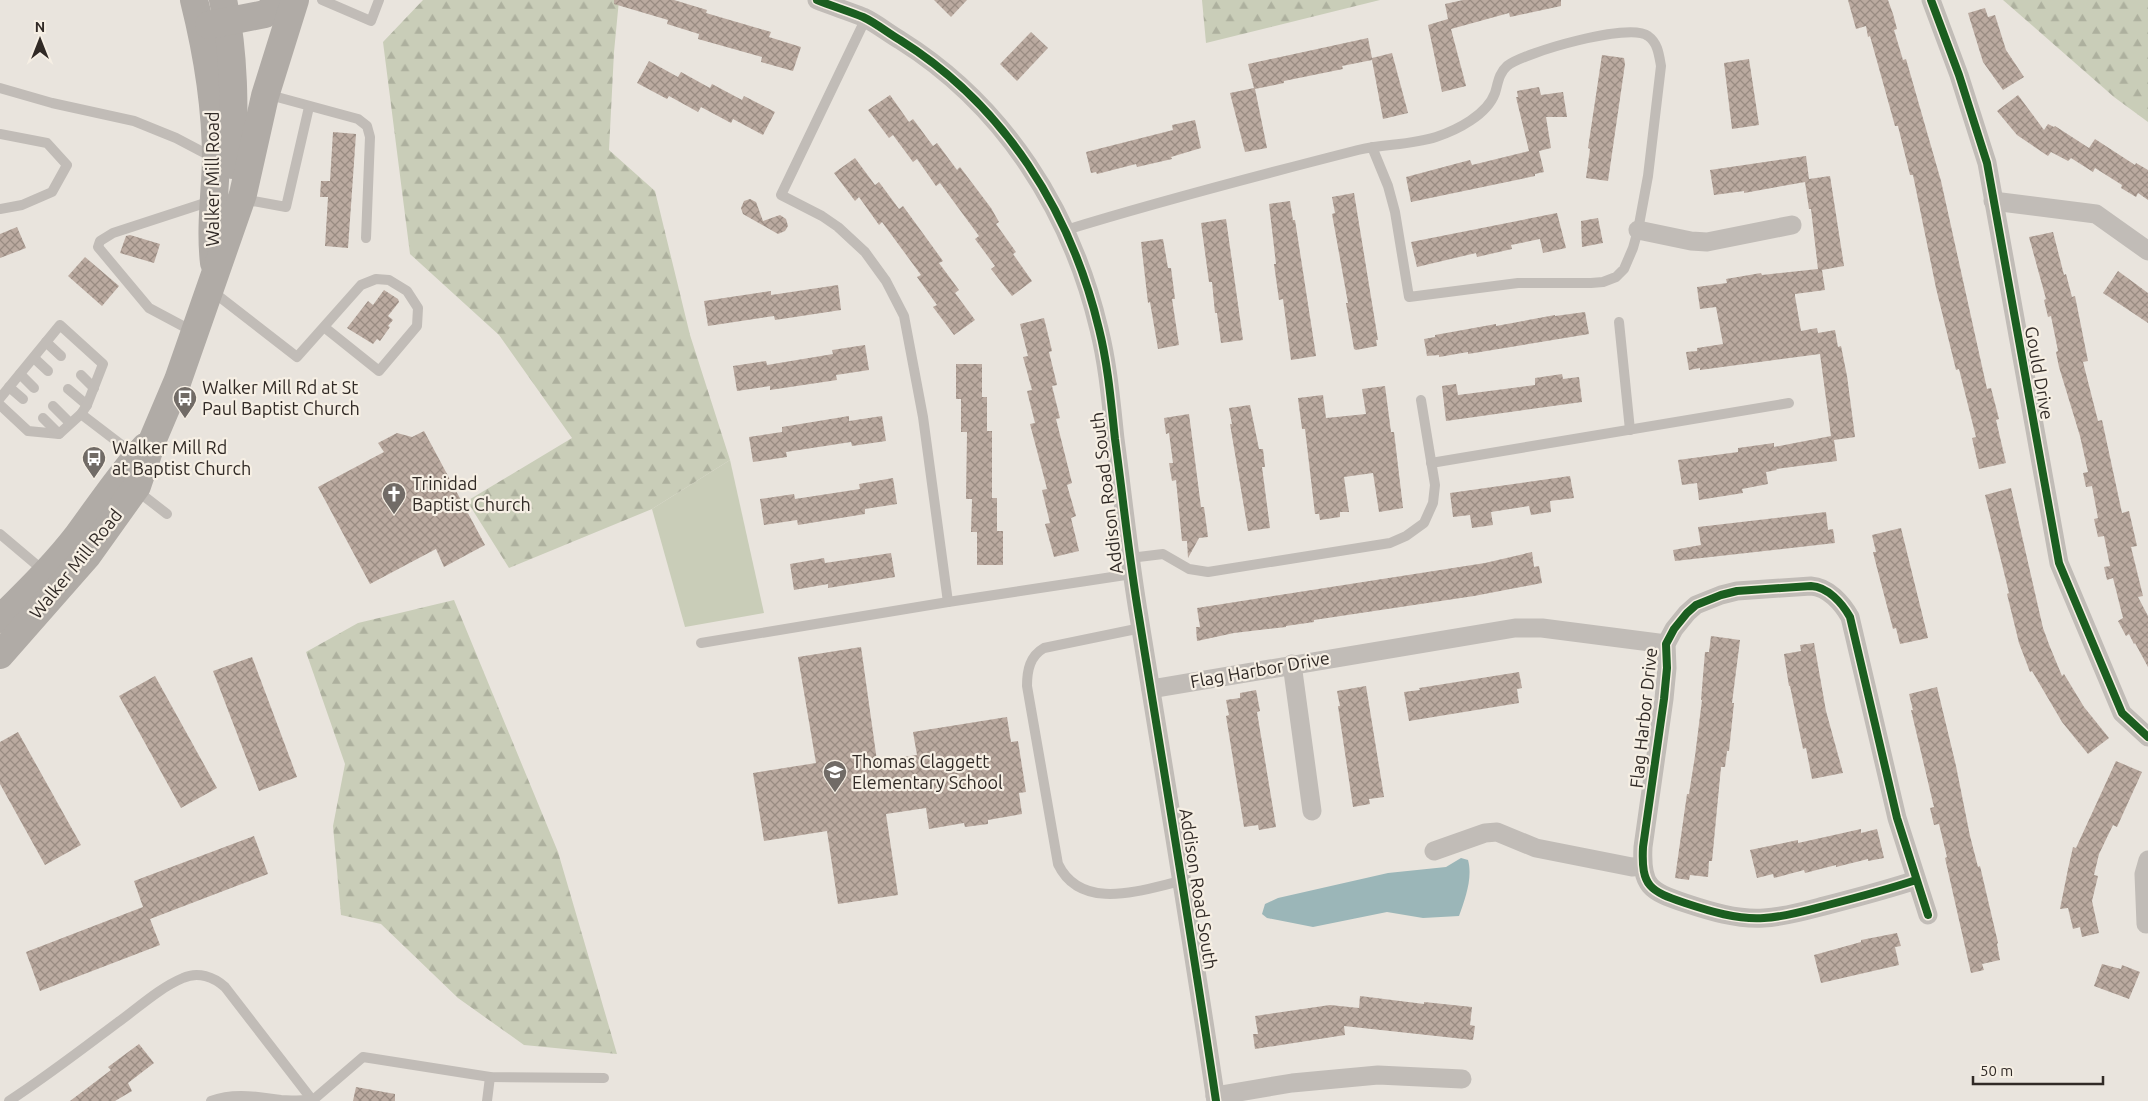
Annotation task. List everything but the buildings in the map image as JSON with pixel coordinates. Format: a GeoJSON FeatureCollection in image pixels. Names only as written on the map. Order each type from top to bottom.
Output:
{"type":"FeatureCollection","features":[{"type":"Feature","properties":{"kind":"main road"},"geometry":{"type":"LineString","coordinates":[[194,0],[200,27],[225,11],[265,14],[284,0]]}},
{"type":"Feature","properties":{"kind":"main road","name":"Walker Mill Road"},"geometry":{"type":"LineString","coordinates":[[0,655],[87,556],[135,490],[145,447],[178,380],[216,271],[228,199],[266,94],[295,0]]}},
{"type":"Feature","properties":{"kind":"main road"},"geometry":{"type":"LineString","coordinates":[[216,271],[233,174],[234,95],[225,11]]}},
{"type":"Feature","properties":{"kind":"main road","name":"Walker Mill Road"},"geometry":{"type":"LineString","coordinates":[[200,27],[212,97],[216,159],[228,199]]}},
{"type":"Feature","properties":{"kind":"main road","name":"Walker Mill Road"},"geometry":{"type":"LineString","coordinates":[[0,619],[77,536],[123,472],[145,447]]}},
{"type":"Feature","properties":{"kind":"street","name":"Addison Road South"},"geometry":{"type":"LineString","coordinates":[[817,0],[866,18],[933,62],[974,97],[1028,162],[1066,230],[1100,330],[1108,378],[1140,628],[1192,938],[1215,1098]]}},
{"type":"Feature","properties":{"kind":"street","name":"Gould Drive"},"geometry":{"type":"LineString","coordinates":[[1931,0],[1959,75],[1987,164],[2059,563],[2122,713],[2148,737]]}},
{"type":"Feature","properties":{"kind":"street"},"geometry":{"type":"LineString","coordinates":[[1993,201],[2096,214],[2148,252]]}},
{"type":"Feature","properties":{"kind":"street"},"geometry":{"type":"LineString","coordinates":[[1638,230],[1691,241],[1707,242],[1792,225]]}},
{"type":"Feature","properties":{"kind":"street","name":"Flag Harbor Drive"},"geometry":{"type":"LineString","coordinates":[[1916,880],[1873,894],[1818,908],[1764,918],[1742,917],[1701,908],[1665,896],[1649,886],[1642,866],[1645,830],[1664,699],[1667,668],[1666,644],[1681,620],[1696,605],[1737,591],[1816,586],[1839,601],[1850,617],[1897,818],[1928,915]]}},
{"type":"Feature","properties":{"kind":"street","name":"Flag Harbor Drive"},"geometry":{"type":"LineString","coordinates":[[1150,689],[1515,628],[1542,628],[1666,644]]}},
{"type":"Feature","properties":{"kind":"street"},"geometry":{"type":"LineString","coordinates":[[1292,664],[1312,811]]}},
{"type":"Feature","properties":{"kind":"street"},"geometry":{"type":"LineString","coordinates":[[1434,851],[1485,833],[1497,832],[1536,848],[1632,867],[1642,866]]}},
{"type":"Feature","properties":{"kind":"street"},"geometry":{"type":"LineString","coordinates":[[2146,924],[2144,874],[2148,860]]}},
{"type":"Feature","properties":{"kind":"street"},"geometry":{"type":"LineString","coordinates":[[1215,1098],[1292,1083],[1378,1075],[1462,1079]]}},
{"type":"Feature","properties":{"kind":"lane"},"geometry":{"type":"LineString","coordinates":[[322,0],[371,21],[380,0]]}},
{"type":"Feature","properties":{"kind":"lane"},"geometry":{"type":"LineString","coordinates":[[866,18],[780,195],[822,216],[838,227],[865,252],[886,281],[904,316],[923,417],[948,602]]}},
{"type":"Feature","properties":{"kind":"lane"},"geometry":{"type":"LineString","coordinates":[[1066,230],[1148,204],[1372,147],[1427,140],[1468,122],[1490,103],[1501,73],[1506,67],[1524,56],[1609,33],[1639,32],[1647,35],[1655,43],[1661,66],[1648,176],[1633,248],[1624,269],[1616,277],[1602,282],[1518,283],[1409,297],[1395,212],[1388,186],[1372,147]]}},
{"type":"Feature","properties":{"kind":"lane"},"geometry":{"type":"LineString","coordinates":[[0,88],[52,103],[134,122],[176,138],[216,159]]}},
{"type":"Feature","properties":{"kind":"lane"},"geometry":{"type":"LineString","coordinates":[[266,94],[308,107],[358,119],[367,126],[370,136],[366,238]]}},
{"type":"Feature","properties":{"kind":"lane"},"geometry":{"type":"LineString","coordinates":[[194,332],[149,308],[98,247],[100,241],[113,233],[228,199],[286,207],[308,107]]}},
{"type":"Feature","properties":{"kind":"lane"},"geometry":{"type":"LineString","coordinates":[[0,134],[47,144],[67,166],[52,192],[22,205],[0,210]]}},
{"type":"Feature","properties":{"kind":"lane"},"geometry":{"type":"LineString","coordinates":[[216,271],[297,357],[361,285],[376,278],[389,280],[407,291],[418,308],[417,326],[378,371],[324,327]]}},
{"type":"Feature","properties":{"kind":"lane"},"geometry":{"type":"LineString","coordinates":[[1619,322],[1630,430]]}},
{"type":"Feature","properties":{"kind":"lane"},"geometry":{"type":"LineString","coordinates":[[0,398],[60,325],[103,364],[84,409],[59,434],[28,431],[0,405]]}},
{"type":"Feature","properties":{"kind":"lane"},"geometry":{"type":"LineString","coordinates":[[46,342],[61,356]]}},
{"type":"Feature","properties":{"kind":"lane"},"geometry":{"type":"LineString","coordinates":[[34,358],[48,371]]}},
{"type":"Feature","properties":{"kind":"lane"},"geometry":{"type":"LineString","coordinates":[[20,374],[34,388]]}},
{"type":"Feature","properties":{"kind":"lane"},"geometry":{"type":"LineString","coordinates":[[81,375],[94,388]]}},
{"type":"Feature","properties":{"kind":"lane"},"geometry":{"type":"LineString","coordinates":[[9,387],[23,399]]}},
{"type":"Feature","properties":{"kind":"lane"},"geometry":{"type":"LineString","coordinates":[[68,389],[84,409],[145,447]]}},
{"type":"Feature","properties":{"kind":"lane"},"geometry":{"type":"LineString","coordinates":[[701,643],[948,602],[1131,566],[1163,554],[1190,569],[1208,572],[1390,543],[1415,531],[1424,523],[1430,513],[1435,495],[1421,400]]}},
{"type":"Feature","properties":{"kind":"lane"},"geometry":{"type":"LineString","coordinates":[[1431,463],[1789,404]]}},
{"type":"Feature","properties":{"kind":"lane"},"geometry":{"type":"LineString","coordinates":[[53,406],[70,424]]}},
{"type":"Feature","properties":{"kind":"lane"},"geometry":{"type":"LineString","coordinates":[[43,418],[59,434]]}},
{"type":"Feature","properties":{"kind":"lane"},"geometry":{"type":"LineString","coordinates":[[135,490],[167,514]]}},
{"type":"Feature","properties":{"kind":"lane"},"geometry":{"type":"LineString","coordinates":[[0,534],[45,572]]}},
{"type":"Feature","properties":{"kind":"lane"},"geometry":{"type":"LineString","coordinates":[[1140,628],[1044,648],[1034,654],[1027,672],[1028,686],[1058,864],[1063,874],[1076,886],[1093,893],[1129,892],[1181,881]]}},
{"type":"Feature","properties":{"kind":"lane"},"geometry":{"type":"LineString","coordinates":[[9,1101],[42,1079],[150,998],[184,978],[196,975],[204,975],[218,981],[225,987],[313,1100]]}},
{"type":"Feature","properties":{"kind":"lane"},"geometry":{"type":"LineString","coordinates":[[211,1101],[247,1095],[283,1100],[313,1100],[363,1057],[490,1077],[604,1078]]}},
{"type":"Feature","properties":{"kind":"lane"},"geometry":{"type":"LineString","coordinates":[[487,1101],[490,1077]]}},
{"type":"Feature","properties":{"kind":"green space"},"geometry":{"type":"Polygon","coordinates":[[[423,0],[619,0],[614,52],[609,150],[655,191],[690,335],[730,460],[652,509],[509,568],[467,501],[572,438],[499,335],[410,254],[383,42],[423,0]]]}},
{"type":"Feature","properties":{"kind":"green space"},"geometry":{"type":"Polygon","coordinates":[[[1202,0],[1380,0],[1206,43],[1202,0]]]}},
{"type":"Feature","properties":{"kind":"green space"},"geometry":{"type":"Polygon","coordinates":[[[2003,0],[2148,0],[2148,122],[2114,97],[2003,0]]]}},
{"type":"Feature","properties":{"kind":"green space"},"geometry":{"type":"Polygon","coordinates":[[[730,460],[764,613],[685,627],[652,509],[730,460]]]}},
{"type":"Feature","properties":{"kind":"green space"},"geometry":{"type":"Polygon","coordinates":[[[454,600],[558,852],[617,1054],[524,1045],[458,998],[381,924],[341,915],[333,826],[345,764],[306,652],[358,623],[454,600]]]}},
{"type":"Feature","properties":{"kind":"water"},"geometry":{"type":"Polygon","coordinates":[[[1461,858],[1468,860],[1470,874],[1468,888],[1459,916],[1423,918],[1387,912],[1313,927],[1267,918],[1262,914],[1265,904],[1278,898],[1388,873],[1446,867],[1461,858]]]}},
{"type":"Feature","properties":{"kind":"cycle path"},"geometry":{"type":"LineString","coordinates":[[817,0],[873,22],[937,66],[971,96],[1001,129],[1028,165],[1051,203],[1071,243],[1087,285],[1099,329],[1107,370],[1135,595],[1216,1101]]}},
{"type":"Feature","properties":{"kind":"cycle path"},"geometry":{"type":"LineString","coordinates":[[1931,0],[1959,75],[1987,163],[2059,563],[2122,713],[2148,737]]}},
{"type":"Feature","properties":{"kind":"cycle path"},"geometry":{"type":"LineString","coordinates":[[1916,880],[1802,912],[1764,918],[1744,918],[1694,906],[1663,895],[1650,886],[1644,871],[1643,847],[1664,699],[1667,668],[1666,644],[1674,629],[1696,605],[1737,591],[1811,586],[1823,589],[1843,606],[1850,617],[1897,818],[1928,915]]}},
{"type":"Feature","properties":{"kind":"place","name":"Walker Mill Rd at St Paul Baptist Church"},"geometry":{"type":"Point","coordinates":[185,419]}},
{"type":"Feature","properties":{"kind":"place","name":"Walker Mill Rd at Baptist Church"},"geometry":{"type":"Point","coordinates":[94,479]}},
{"type":"Feature","properties":{"kind":"place","name":"Trinidad Baptist Church"},"geometry":{"type":"Point","coordinates":[394,515]}},
{"type":"Feature","properties":{"kind":"place","name":"Thomas Claggett Elementary School"},"geometry":{"type":"Point","coordinates":[835,793]}}]}
